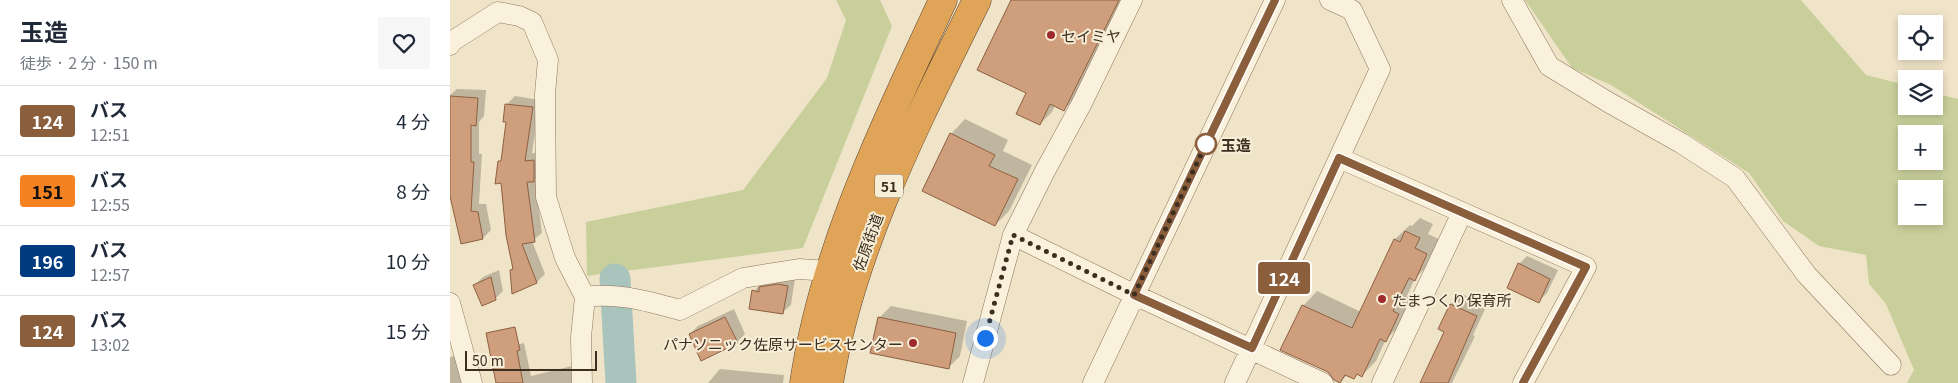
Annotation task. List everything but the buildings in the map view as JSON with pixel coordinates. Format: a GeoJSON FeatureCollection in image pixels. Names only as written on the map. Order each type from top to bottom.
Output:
{"type":"FeatureCollection","features":[{"type":"Feature","properties":{"kind":"highway","name":"佐原街道"},"geometry":{"type":"LineString","coordinates":[[804,383],[816,317],[851,208],[943,0]]}},
{"type":"Feature","properties":{"kind":"highway","name":"佐原街道"},"geometry":{"type":"LineString","coordinates":[[829,383],[841,321],[875,218],[924,108],[977,0]]}},
{"type":"Feature","properties":{"kind":"street"},"geometry":{"type":"LineString","coordinates":[[973,383],[1013,235],[1082,103],[1132,0]]}},
{"type":"Feature","properties":{"kind":"street"},"geometry":{"type":"LineString","coordinates":[[1093,383],[1275,0]]}},
{"type":"Feature","properties":{"kind":"street"},"geometry":{"type":"LineString","coordinates":[[1235,383],[1380,69],[1352,10],[1330,0]]}},
{"type":"Feature","properties":{"kind":"street"},"geometry":{"type":"LineString","coordinates":[[1512,0],[1549,66],[1681,143],[1735,178],[1806,274],[1891,365]]}},
{"type":"Feature","properties":{"kind":"street"},"geometry":{"type":"LineString","coordinates":[[450,43],[498,12],[519,16],[532,22],[548,60],[545,94],[546,197],[565,258],[591,296],[581,337],[582,383]]}},
{"type":"Feature","properties":{"kind":"street"},"geometry":{"type":"LineString","coordinates":[[1339,158],[1586,267],[1523,383]]}},
{"type":"Feature","properties":{"kind":"street"},"geometry":{"type":"LineString","coordinates":[[1382,383],[1462,213]]}},
{"type":"Feature","properties":{"kind":"street"},"geometry":{"type":"LineString","coordinates":[[1013,235],[1134,295],[1252,348],[1323,383]]}},
{"type":"Feature","properties":{"kind":"street"},"geometry":{"type":"LineString","coordinates":[[591,296],[636,298],[680,310],[743,278],[799,268],[829,272]]}},
{"type":"Feature","properties":{"kind":"street"},"geometry":{"type":"LineString","coordinates":[[450,303],[472,383]]}},
{"type":"Feature","properties":{"kind":"green space"},"geometry":{"type":"Polygon","coordinates":[[[836,0],[880,0],[892,26],[803,248],[587,276],[586,222],[743,190],[827,78],[846,20],[836,0]]]}},
{"type":"Feature","properties":{"kind":"green space"},"geometry":{"type":"Polygon","coordinates":[[[1525,0],[1801,0],[1866,75],[1898,83],[1898,115],[1943,115],[1943,95],[1958,99],[1958,383],[1907,383],[1914,370],[1886,304],[1869,284],[1866,255],[1819,246],[1783,221],[1749,173],[1611,85],[1572,68],[1525,0]]]}},
{"type":"Feature","properties":{"kind":"waterway"},"geometry":{"type":"LineString","coordinates":[[615,279],[621,383]]}},
{"type":"Feature","properties":{"kind":"bus line","name":"124"},"geometry":{"type":"LineString","coordinates":[[1275,0],[1134,295],[1252,348],[1339,158],[1586,267],[1523,383]]}},
{"type":"Feature","properties":{"kind":"place","name":"セイミヤ"},"geometry":{"type":"Point","coordinates":[1051,35]}},
{"type":"Feature","properties":{"kind":"place","name":"玉造"},"geometry":{"type":"Point","coordinates":[1206,144]}},
{"type":"Feature","properties":{"kind":"place","name":"たまつくり保育所"},"geometry":{"type":"Point","coordinates":[1382,299]}},
{"type":"Feature","properties":{"kind":"place","name":"パナソニック佐原サービスセンター"},"geometry":{"type":"Point","coordinates":[913,343]}},
{"type":"Feature","properties":{"kind":"route"},"geometry":{"type":"LineString","coordinates":[[985,338],[1013,235],[1134,295],[1206,144]]}}]}
